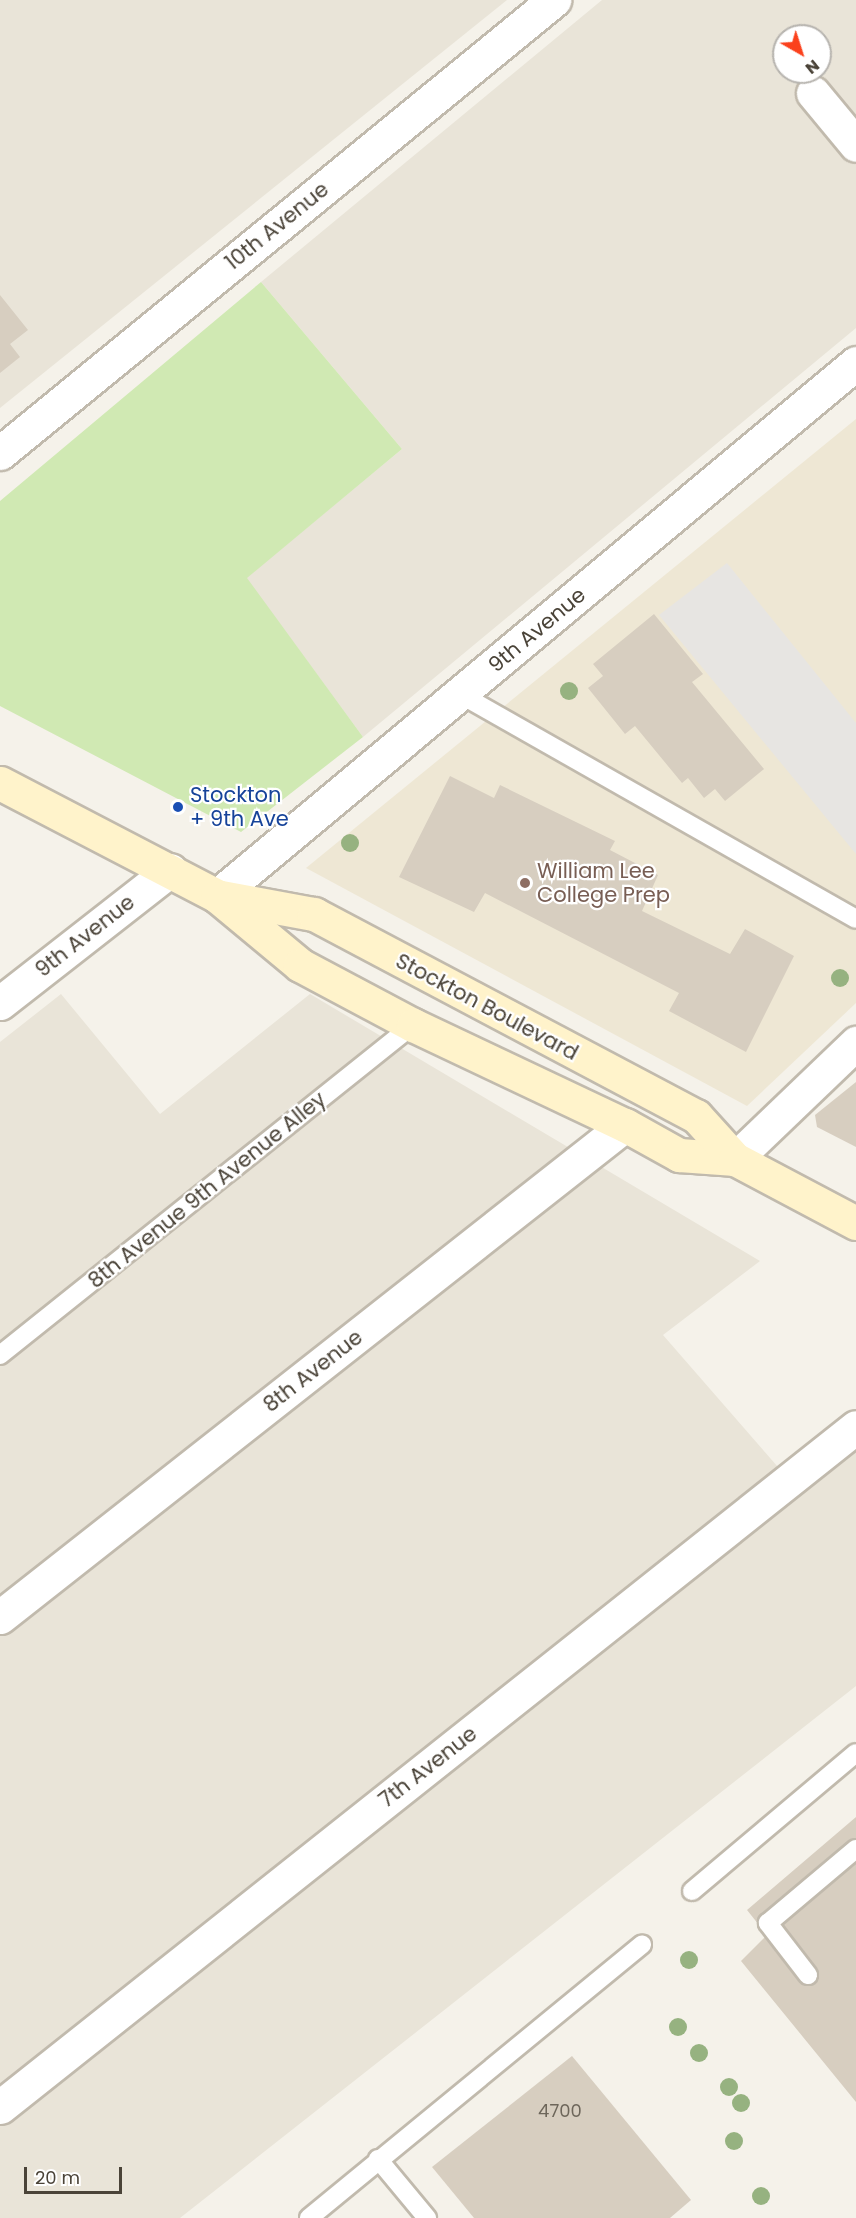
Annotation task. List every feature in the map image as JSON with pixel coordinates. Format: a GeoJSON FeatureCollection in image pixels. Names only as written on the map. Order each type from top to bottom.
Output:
{"type":"FeatureCollection","features":[{"type":"Feature","properties":{"kind":"main road","name":"Stockton Boulevard"},"geometry":{"type":"LineString","coordinates":[[0,783],[217,896],[300,965],[413,1025],[626,1125],[679,1155],[735,1159]]}},
{"type":"Feature","properties":{"kind":"main road","name":"Stockton Boulevard"},"geometry":{"type":"LineString","coordinates":[[217,896],[314,914],[696,1116],[735,1159],[856,1223]]}},
{"type":"Feature","properties":{"kind":"street","name":"10th Avenue"},"geometry":{"type":"LineString","coordinates":[[0,453],[554,0]]}},
{"type":"Feature","properties":{"kind":"street"},"geometry":{"type":"LineString","coordinates":[[813,93],[856,145]]}},
{"type":"Feature","properties":{"kind":"street","name":"9th Avenue"},"geometry":{"type":"LineString","coordinates":[[217,896],[856,363]]}},
{"type":"Feature","properties":{"kind":"street","name":"9th Avenue"},"geometry":{"type":"LineString","coordinates":[[0,1003],[170,870]]}},
{"type":"Feature","properties":{"kind":"street"},"geometry":{"type":"LineString","coordinates":[[735,1159],[856,1043]]}},
{"type":"Feature","properties":{"kind":"street","name":"8th Avenue"},"geometry":{"type":"LineString","coordinates":[[0,1617],[626,1125]]}},
{"type":"Feature","properties":{"kind":"street","name":"7th Avenue"},"geometry":{"type":"LineString","coordinates":[[0,2107],[856,1427]]}},
{"type":"Feature","properties":{"kind":"lane"},"geometry":{"type":"LineString","coordinates":[[460,694],[856,919]]}},
{"type":"Feature","properties":{"kind":"lane","name":"8th Avenue 9th Avenue Alley"},"geometry":{"type":"LineString","coordinates":[[0,1354],[413,1025]]}},
{"type":"Feature","properties":{"kind":"lane"},"geometry":{"type":"LineString","coordinates":[[692,1891],[856,1753]]}},
{"type":"Feature","properties":{"kind":"lane"},"geometry":{"type":"LineString","coordinates":[[808,1975],[768,1923],[856,1849]]}},
{"type":"Feature","properties":{"kind":"lane"},"geometry":{"type":"LineString","coordinates":[[309,2218],[642,1944]]}},
{"type":"Feature","properties":{"kind":"lane"},"geometry":{"type":"LineString","coordinates":[[378,2159],[427,2218]]}},
{"type":"Feature","properties":{"kind":"shaded area"},"geometry":{"type":"Polygon","coordinates":[[[0,0],[507,0],[0,408],[0,0]]]}},
{"type":"Feature","properties":{"kind":"shaded area"},"geometry":{"type":"Polygon","coordinates":[[[602,0],[856,0],[856,328],[363,737],[246,578],[402,449],[261,282],[602,0]]]}},
{"type":"Feature","properties":{"kind":"shaded area"},"geometry":{"type":"Polygon","coordinates":[[[856,419],[856,1003],[747,1106],[306,868],[856,419]]]}},
{"type":"Feature","properties":{"kind":"shaded area"},"geometry":{"type":"Polygon","coordinates":[[[727,563],[856,723],[856,854],[659,615],[727,563]]]}},
{"type":"Feature","properties":{"kind":"shaded area"},"geometry":{"type":"Polygon","coordinates":[[[61,994],[160,1114],[310,994],[760,1261],[663,1335],[798,1490],[856,1446],[856,1686],[180,2218],[0,2218],[0,1042],[61,994]]]}},
{"type":"Feature","properties":{"kind":"green space"},"geometry":{"type":"Polygon","coordinates":[[[261,282],[402,449],[247,578],[363,737],[241,832],[0,706],[0,501],[261,282]]]}},
{"type":"Feature","properties":{"kind":"building"},"geometry":{"type":"Polygon","coordinates":[[[0,295],[28,330],[10,344],[20,357],[0,373],[0,295]]]}},
{"type":"Feature","properties":{"kind":"building"},"geometry":{"type":"Polygon","coordinates":[[[654,614],[703,674],[692,682],[764,769],[725,801],[715,789],[704,798],[688,778],[682,783],[635,726],[625,734],[588,688],[603,676],[593,664],[654,614]]]}},
{"type":"Feature","properties":{"kind":"building"},"geometry":{"type":"Polygon","coordinates":[[[450,776],[494,798],[500,785],[615,841],[610,850],[658,875],[642,911],[730,954],[745,929],[794,956],[746,1052],[669,1011],[679,993],[485,893],[474,912],[399,877],[450,776]]]}},
{"type":"Feature","properties":{"kind":"building"},"geometry":{"type":"Polygon","coordinates":[[[856,1082],[856,1147],[817,1127],[815,1115],[856,1082]]]}},
{"type":"Feature","properties":{"kind":"building"},"geometry":{"type":"Polygon","coordinates":[[[856,1817],[856,2102],[741,1961],[767,1935],[747,1910],[856,1817]]]}},
{"type":"Feature","properties":{"kind":"building"},"geometry":{"type":"Polygon","coordinates":[[[572,2056],[691,2200],[670,2218],[474,2218],[432,2167],[572,2056]]]}},
{"type":"Feature","properties":{"kind":"place","name":"Stockton + 9th Ave"},"geometry":{"type":"Point","coordinates":[178,807]}},
{"type":"Feature","properties":{"kind":"place","name":"William Lee College Prep"},"geometry":{"type":"Point","coordinates":[525,883]}}]}
